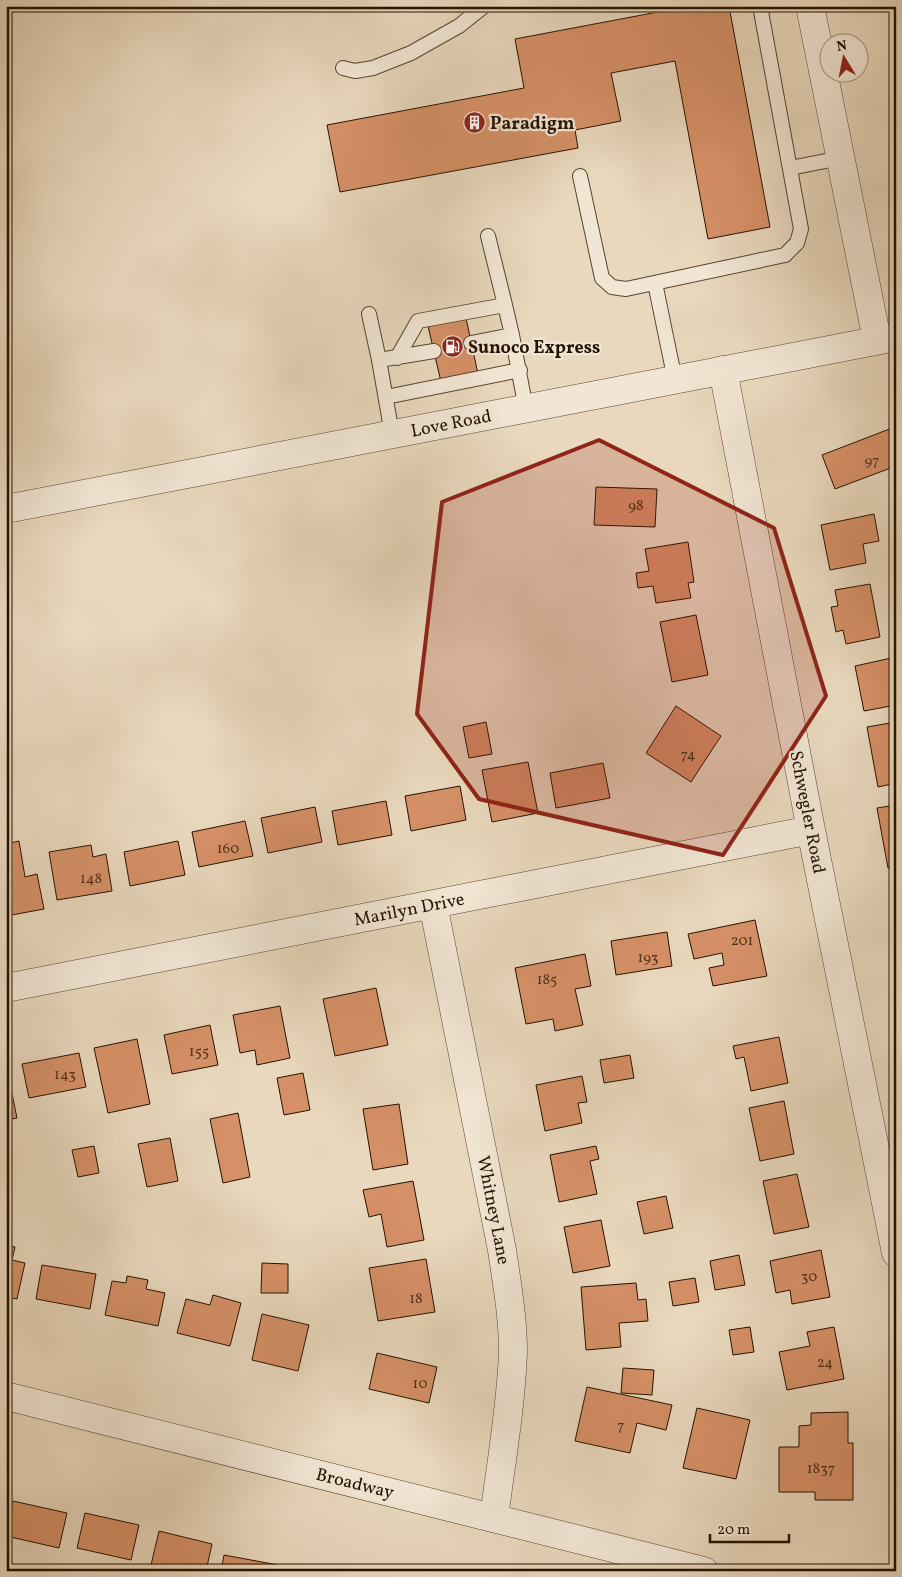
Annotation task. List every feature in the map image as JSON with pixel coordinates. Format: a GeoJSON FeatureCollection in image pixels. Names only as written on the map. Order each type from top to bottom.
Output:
{"type":"FeatureCollection","features":[{"type":"Feature","properties":{"kind":"street"},"geometry":{"type":"LineString","coordinates":[[810,6],[841,158],[887,338]]}},
{"type":"Feature","properties":{"kind":"street","name":"Love Road"},"geometry":{"type":"LineString","coordinates":[[6,509],[887,338]]}},
{"type":"Feature","properties":{"kind":"street","name":"Schwegler Road"},"geometry":{"type":"LineString","coordinates":[[723,370],[811,830],[896,1253]]}},
{"type":"Feature","properties":{"kind":"street","name":"Marilyn Drive"},"geometry":{"type":"LineString","coordinates":[[6,988],[811,830]]}},
{"type":"Feature","properties":{"kind":"street","name":"Whitney Lane"},"geometry":{"type":"LineString","coordinates":[[433,904],[502,1250],[511,1307],[513,1351],[510,1394],[494,1518]]}},
{"type":"Feature","properties":{"kind":"street","name":"Broadway"},"geometry":{"type":"LineString","coordinates":[[6,1396],[704,1571]]}},
{"type":"Feature","properties":{"kind":"lane"},"geometry":{"type":"LineString","coordinates":[[343,68],[355,70],[373,68],[411,53],[459,26],[484,6]]}},
{"type":"Feature","properties":{"kind":"lane"},"geometry":{"type":"LineString","coordinates":[[580,176],[602,278],[612,287],[626,289],[785,255],[797,243],[801,229],[760,6]]}},
{"type":"Feature","properties":{"kind":"lane"},"geometry":{"type":"LineString","coordinates":[[790,168],[841,158]]}},
{"type":"Feature","properties":{"kind":"lane"},"geometry":{"type":"LineString","coordinates":[[488,236],[520,370],[526,408]]}},
{"type":"Feature","properties":{"kind":"lane"},"geometry":{"type":"LineString","coordinates":[[655,283],[675,380]]}},
{"type":"Feature","properties":{"kind":"lane"},"geometry":{"type":"LineString","coordinates":[[397,358],[418,321],[505,304]]}},
{"type":"Feature","properties":{"kind":"lane"},"geometry":{"type":"LineString","coordinates":[[369,314],[392,434]]}},
{"type":"Feature","properties":{"kind":"lane"},"geometry":{"type":"LineString","coordinates":[[471,343],[512,335]]}},
{"type":"Feature","properties":{"kind":"lane"},"geometry":{"type":"LineString","coordinates":[[379,360],[434,351]]}},
{"type":"Feature","properties":{"kind":"lane"},"geometry":{"type":"LineString","coordinates":[[386,397],[520,370]]}},
{"type":"Feature","properties":{"kind":"highlighted area"},"geometry":{"type":"Polygon","coordinates":[[[599,440],[774,528],[826,696],[723,855],[479,799],[417,714],[442,502],[599,440]]]}},
{"type":"Feature","properties":{"kind":"building","name":"Paradigm"},"geometry":{"type":"Polygon","coordinates":[[[657,6],[729,6],[770,227],[708,239],[675,61],[611,73],[621,121],[575,130],[578,148],[340,192],[327,125],[524,88],[515,39],[658,12],[657,6]]]}},
{"type":"Feature","properties":{"kind":"building","name":"Sunoco Express"},"geometry":{"type":"Polygon","coordinates":[[[466,318],[478,374],[441,382],[428,326],[466,318]]]}},
{"type":"Feature","properties":{"kind":"building"},"geometry":{"type":"Polygon","coordinates":[[[892,428],[896,438],[896,466],[835,489],[822,455],[892,428]]]}},
{"type":"Feature","properties":{"kind":"building"},"geometry":{"type":"Polygon","coordinates":[[[596,487],[657,489],[655,527],[594,525],[596,487]]]}},
{"type":"Feature","properties":{"kind":"building"},"geometry":{"type":"Polygon","coordinates":[[[874,514],[879,541],[863,544],[866,563],[830,570],[821,525],[874,514]]]}},
{"type":"Feature","properties":{"kind":"building"},"geometry":{"type":"Polygon","coordinates":[[[688,542],[694,582],[688,583],[691,598],[656,603],[653,586],[638,588],[636,573],[649,571],[645,549],[688,542]]]}},
{"type":"Feature","properties":{"kind":"building"},"geometry":{"type":"Polygon","coordinates":[[[870,584],[880,637],[846,644],[843,630],[836,632],[831,607],[838,606],[835,590],[870,584]]]}},
{"type":"Feature","properties":{"kind":"building"},"geometry":{"type":"Polygon","coordinates":[[[696,615],[708,675],[672,682],[660,622],[696,615]]]}},
{"type":"Feature","properties":{"kind":"building"},"geometry":{"type":"Polygon","coordinates":[[[896,657],[896,684],[894,684],[896,705],[864,711],[855,666],[896,657]]]}},
{"type":"Feature","properties":{"kind":"building"},"geometry":{"type":"Polygon","coordinates":[[[676,706],[721,736],[691,782],[646,753],[676,706]]]}},
{"type":"Feature","properties":{"kind":"building"},"geometry":{"type":"Polygon","coordinates":[[[486,722],[492,754],[469,758],[463,727],[486,722]]]}},
{"type":"Feature","properties":{"kind":"building"},"geometry":{"type":"Polygon","coordinates":[[[896,722],[896,783],[878,787],[867,727],[896,722]]]}},
{"type":"Feature","properties":{"kind":"building"},"geometry":{"type":"Polygon","coordinates":[[[528,762],[538,813],[492,822],[482,770],[528,762]]]}},
{"type":"Feature","properties":{"kind":"building"},"geometry":{"type":"Polygon","coordinates":[[[603,763],[610,798],[556,808],[550,773],[603,763]]]}},
{"type":"Feature","properties":{"kind":"building"},"geometry":{"type":"Polygon","coordinates":[[[460,786],[466,820],[411,831],[405,796],[460,786]]]}},
{"type":"Feature","properties":{"kind":"building"},"geometry":{"type":"Polygon","coordinates":[[[386,801],[392,835],[338,845],[332,811],[386,801]]]}},
{"type":"Feature","properties":{"kind":"building"},"geometry":{"type":"Polygon","coordinates":[[[896,805],[896,867],[888,868],[877,808],[896,805]]]}},
{"type":"Feature","properties":{"kind":"building"},"geometry":{"type":"Polygon","coordinates":[[[315,807],[322,842],[268,853],[261,818],[315,807]]]}},
{"type":"Feature","properties":{"kind":"building"},"geometry":{"type":"Polygon","coordinates":[[[245,821],[253,856],[199,867],[192,832],[245,821]]]}},
{"type":"Feature","properties":{"kind":"building"},"geometry":{"type":"Polygon","coordinates":[[[19,841],[25,877],[37,874],[44,909],[6,916],[6,844],[19,841]]]}},
{"type":"Feature","properties":{"kind":"building"},"geometry":{"type":"Polygon","coordinates":[[[178,841],[185,875],[130,886],[124,852],[178,841]]]}},
{"type":"Feature","properties":{"kind":"building"},"geometry":{"type":"Polygon","coordinates":[[[91,845],[93,857],[106,854],[112,891],[57,900],[49,852],[91,845]]]}},
{"type":"Feature","properties":{"kind":"building"},"geometry":{"type":"Polygon","coordinates":[[[755,920],[767,976],[713,986],[709,968],[724,965],[722,953],[694,959],[688,934],[755,920]]]}},
{"type":"Feature","properties":{"kind":"building"},"geometry":{"type":"Polygon","coordinates":[[[667,932],[672,966],[616,975],[611,941],[667,932]]]}},
{"type":"Feature","properties":{"kind":"building"},"geometry":{"type":"Polygon","coordinates":[[[585,954],[591,986],[575,989],[583,1025],[555,1031],[553,1019],[526,1024],[515,968],[585,954]]]}},
{"type":"Feature","properties":{"kind":"building"},"geometry":{"type":"Polygon","coordinates":[[[376,988],[388,1045],[335,1056],[323,999],[376,988]]]}},
{"type":"Feature","properties":{"kind":"building"},"geometry":{"type":"Polygon","coordinates":[[[280,1006],[290,1058],[257,1065],[255,1050],[240,1053],[233,1015],[280,1006]]]}},
{"type":"Feature","properties":{"kind":"building"},"geometry":{"type":"Polygon","coordinates":[[[210,1025],[218,1065],[172,1074],[164,1035],[210,1025]]]}},
{"type":"Feature","properties":{"kind":"building"},"geometry":{"type":"Polygon","coordinates":[[[779,1037],[788,1083],[751,1091],[744,1057],[736,1059],[733,1046],[779,1037]]]}},
{"type":"Feature","properties":{"kind":"building"},"geometry":{"type":"Polygon","coordinates":[[[137,1039],[150,1104],[108,1113],[94,1048],[137,1039]]]}},
{"type":"Feature","properties":{"kind":"building"},"geometry":{"type":"Polygon","coordinates":[[[79,1053],[86,1087],[29,1098],[22,1064],[79,1053]]]}},
{"type":"Feature","properties":{"kind":"building"},"geometry":{"type":"Polygon","coordinates":[[[630,1055],[634,1078],[604,1083],[600,1060],[630,1055]]]}},
{"type":"Feature","properties":{"kind":"building"},"geometry":{"type":"Polygon","coordinates":[[[6,1064],[17,1118],[6,1120],[6,1064]]]}},
{"type":"Feature","properties":{"kind":"building"},"geometry":{"type":"Polygon","coordinates":[[[303,1073],[310,1110],[284,1115],[277,1078],[303,1073]]]}},
{"type":"Feature","properties":{"kind":"building"},"geometry":{"type":"Polygon","coordinates":[[[582,1076],[587,1102],[578,1103],[582,1123],[545,1131],[536,1085],[582,1076]]]}},
{"type":"Feature","properties":{"kind":"building"},"geometry":{"type":"Polygon","coordinates":[[[784,1101],[794,1154],[760,1161],[749,1108],[784,1101]]]}},
{"type":"Feature","properties":{"kind":"building"},"geometry":{"type":"Polygon","coordinates":[[[399,1104],[408,1164],[373,1170],[363,1109],[399,1104]]]}},
{"type":"Feature","properties":{"kind":"building"},"geometry":{"type":"Polygon","coordinates":[[[238,1113],[250,1177],[223,1183],[210,1119],[238,1113]]]}},
{"type":"Feature","properties":{"kind":"building"},"geometry":{"type":"Polygon","coordinates":[[[170,1138],[178,1181],[147,1187],[138,1144],[170,1138]]]}},
{"type":"Feature","properties":{"kind":"building"},"geometry":{"type":"Polygon","coordinates":[[[94,1146],[99,1173],[78,1177],[72,1150],[94,1146]]]}},
{"type":"Feature","properties":{"kind":"building"},"geometry":{"type":"Polygon","coordinates":[[[596,1146],[599,1159],[590,1161],[597,1194],[559,1202],[550,1155],[596,1146]]]}},
{"type":"Feature","properties":{"kind":"building"},"geometry":{"type":"Polygon","coordinates":[[[797,1174],[809,1227],[774,1234],[763,1181],[797,1174]]]}},
{"type":"Feature","properties":{"kind":"building"},"geometry":{"type":"Polygon","coordinates":[[[413,1181],[424,1240],[387,1247],[381,1214],[369,1217],[363,1190],[413,1181]]]}},
{"type":"Feature","properties":{"kind":"building"},"geometry":{"type":"Polygon","coordinates":[[[666,1196],[673,1228],[644,1234],[637,1202],[666,1196]]]}},
{"type":"Feature","properties":{"kind":"building"},"geometry":{"type":"Polygon","coordinates":[[[601,1220],[610,1266],[573,1273],[564,1227],[601,1220]]]}},
{"type":"Feature","properties":{"kind":"building"},"geometry":{"type":"Polygon","coordinates":[[[6,1245],[15,1247],[12,1260],[25,1263],[17,1299],[6,1297],[6,1245]]]}},
{"type":"Feature","properties":{"kind":"building"},"geometry":{"type":"Polygon","coordinates":[[[821,1250],[830,1297],[792,1304],[790,1290],[776,1293],[770,1261],[821,1250]]]}},
{"type":"Feature","properties":{"kind":"building"},"geometry":{"type":"Polygon","coordinates":[[[739,1255],[745,1285],[715,1290],[710,1261],[739,1255]]]}},
{"type":"Feature","properties":{"kind":"building"},"geometry":{"type":"Polygon","coordinates":[[[426,1259],[435,1312],[378,1321],[369,1268],[426,1259]]]}},
{"type":"Feature","properties":{"kind":"building"},"geometry":{"type":"Polygon","coordinates":[[[262,1263],[288,1264],[288,1293],[261,1293],[262,1263]]]}},
{"type":"Feature","properties":{"kind":"building"},"geometry":{"type":"Polygon","coordinates":[[[42,1265],[96,1274],[90,1309],[36,1299],[42,1265]]]}},
{"type":"Feature","properties":{"kind":"building"},"geometry":{"type":"Polygon","coordinates":[[[127,1276],[148,1280],[146,1289],[165,1293],[158,1326],[105,1315],[112,1281],[126,1283],[127,1276]]]}},
{"type":"Feature","properties":{"kind":"building"},"geometry":{"type":"Polygon","coordinates":[[[695,1278],[699,1302],[673,1306],[669,1282],[695,1278]]]}},
{"type":"Feature","properties":{"kind":"building"},"geometry":{"type":"Polygon","coordinates":[[[636,1283],[638,1300],[646,1299],[648,1321],[619,1323],[621,1347],[586,1350],[581,1287],[636,1283]]]}},
{"type":"Feature","properties":{"kind":"building"},"geometry":{"type":"Polygon","coordinates":[[[213,1295],[241,1303],[230,1346],[177,1333],[186,1299],[210,1305],[213,1295]]]}},
{"type":"Feature","properties":{"kind":"building"},"geometry":{"type":"Polygon","coordinates":[[[262,1314],[309,1325],[298,1371],[252,1360],[262,1314]]]}},
{"type":"Feature","properties":{"kind":"building"},"geometry":{"type":"Polygon","coordinates":[[[750,1327],[754,1352],[733,1355],[729,1330],[750,1327]]]}},
{"type":"Feature","properties":{"kind":"building"},"geometry":{"type":"Polygon","coordinates":[[[834,1327],[844,1379],[787,1390],[779,1352],[810,1346],[807,1332],[834,1327]]]}},
{"type":"Feature","properties":{"kind":"building"},"geometry":{"type":"Polygon","coordinates":[[[377,1353],[437,1367],[429,1403],[369,1389],[377,1353]]]}},
{"type":"Feature","properties":{"kind":"building"},"geometry":{"type":"Polygon","coordinates":[[[623,1368],[654,1370],[652,1395],[621,1393],[623,1368]]]}},
{"type":"Feature","properties":{"kind":"building"},"geometry":{"type":"Polygon","coordinates":[[[587,1387],[672,1405],[666,1430],[637,1423],[630,1453],[575,1441],[587,1387]]]}},
{"type":"Feature","properties":{"kind":"building"},"geometry":{"type":"Polygon","coordinates":[[[697,1408],[750,1420],[736,1479],[683,1468],[697,1408]]]}},
{"type":"Feature","properties":{"kind":"building"},"geometry":{"type":"Polygon","coordinates":[[[848,1412],[848,1443],[853,1443],[853,1500],[815,1500],[815,1492],[779,1492],[779,1447],[799,1447],[799,1426],[811,1425],[811,1413],[848,1412]]]}},
{"type":"Feature","properties":{"kind":"building"},"geometry":{"type":"Polygon","coordinates":[[[13,1501],[67,1513],[59,1548],[6,1536],[13,1501]]]}},
{"type":"Feature","properties":{"kind":"building"},"geometry":{"type":"Polygon","coordinates":[[[85,1513],[139,1525],[131,1560],[77,1548],[85,1513]]]}},
{"type":"Feature","properties":{"kind":"building"},"geometry":{"type":"Polygon","coordinates":[[[159,1531],[212,1544],[206,1571],[173,1571],[151,1565],[159,1531]]]}},
{"type":"Feature","properties":{"kind":"building"},"geometry":{"type":"Polygon","coordinates":[[[224,1555],[278,1565],[277,1571],[221,1571],[224,1555]]]}},
{"type":"Feature","properties":{"kind":"place","name":"Paradigm"},"geometry":{"type":"Point","coordinates":[474,123]}},
{"type":"Feature","properties":{"kind":"place","name":"Sunoco Express"},"geometry":{"type":"Point","coordinates":[452,347]}}]}
